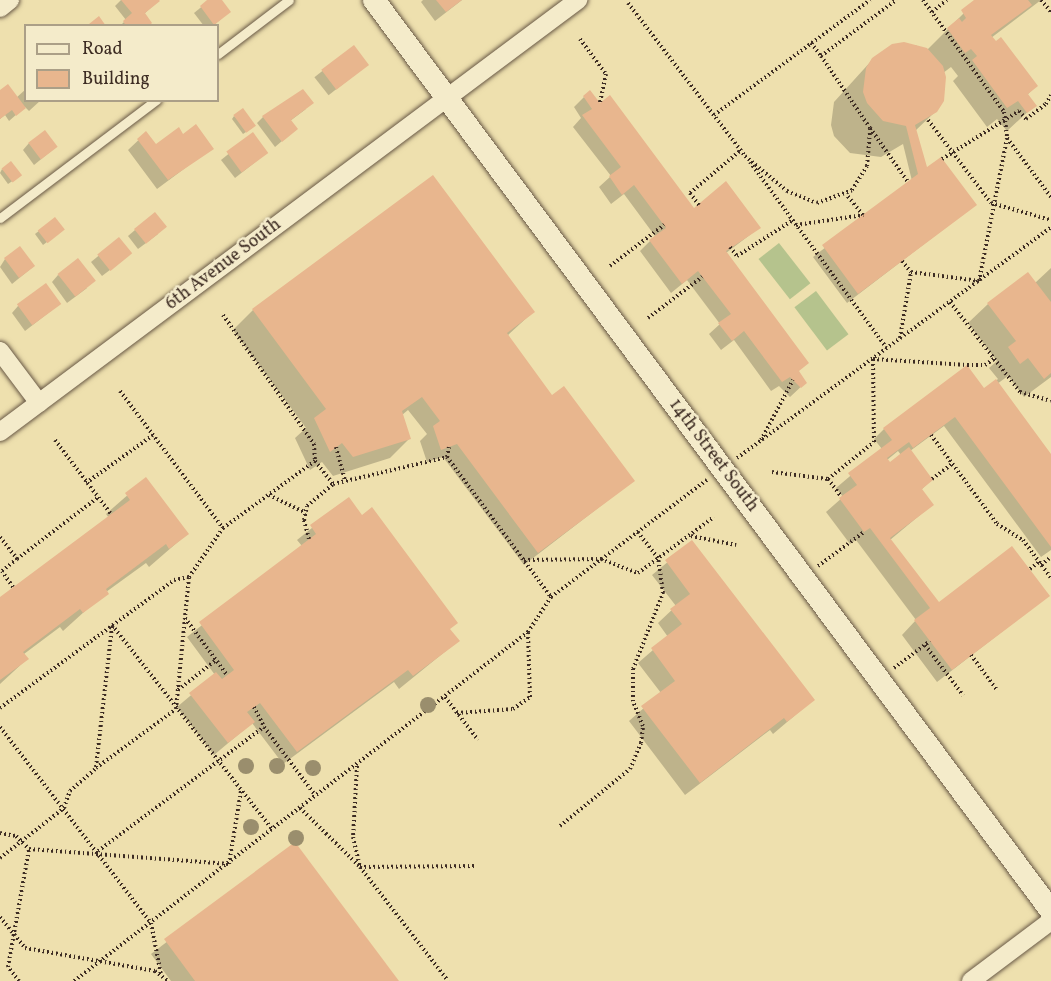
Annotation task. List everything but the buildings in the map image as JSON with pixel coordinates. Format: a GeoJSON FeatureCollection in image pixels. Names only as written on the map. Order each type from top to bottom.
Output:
{"type":"FeatureCollection","features":[{"type":"Feature","properties":{"kind":"street"},"geometry":{"type":"LineString","coordinates":[[0,8],[10,0]]}},
{"type":"Feature","properties":{"kind":"street","name":"14th Street South"},"geometry":{"type":"LineString","coordinates":[[374,0],[1051,911]]}},
{"type":"Feature","properties":{"kind":"street","name":"6th Avenue South"},"geometry":{"type":"LineString","coordinates":[[0,432],[449,100],[578,0]]}},
{"type":"Feature","properties":{"kind":"street"},"geometry":{"type":"LineString","coordinates":[[0,351],[39,403]]}},
{"type":"Feature","properties":{"kind":"street"},"geometry":{"type":"LineString","coordinates":[[971,981],[1051,921]]}},
{"type":"Feature","properties":{"kind":"lane"},"geometry":{"type":"LineString","coordinates":[[219,53],[289,0]]}},
{"type":"Feature","properties":{"kind":"lane"},"geometry":{"type":"LineString","coordinates":[[0,218],[153,102]]}},
{"type":"Feature","properties":{"kind":"path"},"geometry":{"type":"LineString","coordinates":[[714,115],[870,0]]}},
{"type":"Feature","properties":{"kind":"path"},"geometry":{"type":"LineString","coordinates":[[821,56],[896,0]]}},
{"type":"Feature","properties":{"kind":"path"},"geometry":{"type":"LineString","coordinates":[[923,0],[1004,112],[1007,138],[991,203],[979,281]]}},
{"type":"Feature","properties":{"kind":"path"},"geometry":{"type":"LineString","coordinates":[[932,12],[947,0]]}},
{"type":"Feature","properties":{"kind":"path"},"geometry":{"type":"LineString","coordinates":[[1041,0],[1051,12]]}},
{"type":"Feature","properties":{"kind":"path"},"geometry":{"type":"LineString","coordinates":[[628,3],[746,156],[886,347]]}},
{"type":"Feature","properties":{"kind":"path"},"geometry":{"type":"LineString","coordinates":[[580,39],[606,74],[600,103]]}},
{"type":"Feature","properties":{"kind":"path"},"geometry":{"type":"LineString","coordinates":[[811,43],[908,182]]}},
{"type":"Feature","properties":{"kind":"path"},"geometry":{"type":"LineString","coordinates":[[942,159],[994,125],[1005,122],[1019,111],[1026,119],[1046,104],[1051,95]]}},
{"type":"Feature","properties":{"kind":"path"},"geometry":{"type":"LineString","coordinates":[[928,120],[991,203],[1051,220]]}},
{"type":"Feature","properties":{"kind":"path"},"geometry":{"type":"LineString","coordinates":[[746,156],[787,191],[817,203],[846,194],[867,166],[870,128]]}},
{"type":"Feature","properties":{"kind":"path"},"geometry":{"type":"LineString","coordinates":[[1007,138],[1051,197]]}},
{"type":"Feature","properties":{"kind":"path"},"geometry":{"type":"LineString","coordinates":[[699,205],[690,193],[741,150]]}},
{"type":"Feature","properties":{"kind":"path"},"geometry":{"type":"LineString","coordinates":[[730,248],[737,256],[795,223],[863,215],[846,194]]}},
{"type":"Feature","properties":{"kind":"path"},"geometry":{"type":"LineString","coordinates":[[610,266],[664,225]]}},
{"type":"Feature","properties":{"kind":"path"},"geometry":{"type":"LineString","coordinates":[[74,981],[528,632],[550,597],[1051,227]]}},
{"type":"Feature","properties":{"kind":"path"},"geometry":{"type":"LineString","coordinates":[[902,261],[911,272],[979,281]]}},
{"type":"Feature","properties":{"kind":"path"},"geometry":{"type":"LineString","coordinates":[[900,338],[911,272]]}},
{"type":"Feature","properties":{"kind":"path"},"geometry":{"type":"LineString","coordinates":[[648,318],[702,276]]}},
{"type":"Feature","properties":{"kind":"path"},"geometry":{"type":"LineString","coordinates":[[950,302],[1020,392],[1051,401]]}},
{"type":"Feature","properties":{"kind":"path"},"geometry":{"type":"LineString","coordinates":[[223,315],[314,444],[315,461],[333,484]]}},
{"type":"Feature","properties":{"kind":"path"},"geometry":{"type":"LineString","coordinates":[[873,359],[967,365],[985,365],[994,359]]}},
{"type":"Feature","properties":{"kind":"path"},"geometry":{"type":"LineString","coordinates":[[828,479],[874,442],[873,359]]}},
{"type":"Feature","properties":{"kind":"path"},"geometry":{"type":"LineString","coordinates":[[761,441],[793,380]]}},
{"type":"Feature","properties":{"kind":"path"},"geometry":{"type":"LineString","coordinates":[[120,391],[223,528]]}},
{"type":"Feature","properties":{"kind":"path"},"geometry":{"type":"LineString","coordinates":[[86,483],[153,435]]}},
{"type":"Feature","properties":{"kind":"path"},"geometry":{"type":"LineString","coordinates":[[931,435],[997,524],[1023,540],[1051,578]]}},
{"type":"Feature","properties":{"kind":"path"},"geometry":{"type":"LineString","coordinates":[[55,440],[111,514]]}},
{"type":"Feature","properties":{"kind":"path"},"geometry":{"type":"LineString","coordinates":[[336,447],[345,481]]}},
{"type":"Feature","properties":{"kind":"path"},"geometry":{"type":"LineString","coordinates":[[449,447],[447,457],[550,597]]}},
{"type":"Feature","properties":{"kind":"path"},"geometry":{"type":"LineString","coordinates":[[309,539],[307,506],[333,484],[447,457]]}},
{"type":"Feature","properties":{"kind":"path"},"geometry":{"type":"LineString","coordinates":[[0,858],[64,808],[70,791],[96,768],[176,709],[189,577],[223,528],[315,461]]}},
{"type":"Feature","properties":{"kind":"path"},"geometry":{"type":"LineString","coordinates":[[932,479],[952,464]]}},
{"type":"Feature","properties":{"kind":"path"},"geometry":{"type":"LineString","coordinates":[[772,472],[828,479],[841,496]]}},
{"type":"Feature","properties":{"kind":"path"},"geometry":{"type":"LineString","coordinates":[[268,495],[306,513]]}},
{"type":"Feature","properties":{"kind":"path"},"geometry":{"type":"LineString","coordinates":[[13,587],[2,572],[97,498]]}},
{"type":"Feature","properties":{"kind":"path"},"geometry":{"type":"LineString","coordinates":[[523,560],[602,559],[638,573],[714,517]]}},
{"type":"Feature","properties":{"kind":"path"},"geometry":{"type":"LineString","coordinates":[[560,826],[570,814],[630,769],[640,743],[643,726],[633,701],[633,669],[663,593],[658,558],[637,531]]}},
{"type":"Feature","properties":{"kind":"path"},"geometry":{"type":"LineString","coordinates":[[803,578],[864,532]]}},
{"type":"Feature","properties":{"kind":"path"},"geometry":{"type":"LineString","coordinates":[[690,536],[736,546]]}},
{"type":"Feature","properties":{"kind":"path"},"geometry":{"type":"LineString","coordinates":[[0,537],[17,559]]}},
{"type":"Feature","properties":{"kind":"path"},"geometry":{"type":"LineString","coordinates":[[1030,569],[1051,557]]}},
{"type":"Feature","properties":{"kind":"path"},"geometry":{"type":"LineString","coordinates":[[0,708],[174,580],[189,577]]}},
{"type":"Feature","properties":{"kind":"path"},"geometry":{"type":"LineString","coordinates":[[184,618],[227,675]]}},
{"type":"Feature","properties":{"kind":"path"},"geometry":{"type":"LineString","coordinates":[[112,625],[272,829]]}},
{"type":"Feature","properties":{"kind":"path"},"geometry":{"type":"LineString","coordinates":[[96,768],[112,625]]}},
{"type":"Feature","properties":{"kind":"path"},"geometry":{"type":"LineString","coordinates":[[457,712],[513,709],[530,697],[528,632]]}},
{"type":"Feature","properties":{"kind":"path"},"geometry":{"type":"LineString","coordinates":[[879,680],[930,641]]}},
{"type":"Feature","properties":{"kind":"path"},"geometry":{"type":"LineString","coordinates":[[925,645],[963,695]]}},
{"type":"Feature","properties":{"kind":"path"},"geometry":{"type":"LineString","coordinates":[[971,655],[997,690]]}},
{"type":"Feature","properties":{"kind":"path"},"geometry":{"type":"LineString","coordinates":[[178,690],[216,660]]}},
{"type":"Feature","properties":{"kind":"path"},"geometry":{"type":"LineString","coordinates":[[445,697],[478,740]]}},
{"type":"Feature","properties":{"kind":"path"},"geometry":{"type":"LineString","coordinates":[[254,707],[264,727],[315,795]]}},
{"type":"Feature","properties":{"kind":"path"},"geometry":{"type":"LineString","coordinates":[[0,727],[151,923],[161,975]]}},
{"type":"Feature","properties":{"kind":"path"},"geometry":{"type":"LineString","coordinates":[[29,849],[89,856],[98,852],[264,727]]}},
{"type":"Feature","properties":{"kind":"path"},"geometry":{"type":"LineString","coordinates":[[357,765],[353,837],[360,867]]}},
{"type":"Feature","properties":{"kind":"path"},"geometry":{"type":"LineString","coordinates":[[229,864],[241,791]]}},
{"type":"Feature","properties":{"kind":"path"},"geometry":{"type":"LineString","coordinates":[[300,808],[360,867],[448,981]]}},
{"type":"Feature","properties":{"kind":"path"},"geometry":{"type":"LineString","coordinates":[[0,833],[23,840],[29,849],[8,967],[19,981]]}},
{"type":"Feature","properties":{"kind":"path"},"geometry":{"type":"LineString","coordinates":[[98,852],[229,864]]}},
{"type":"Feature","properties":{"kind":"path"},"geometry":{"type":"LineString","coordinates":[[360,867],[477,866]]}},
{"type":"Feature","properties":{"kind":"path"},"geometry":{"type":"LineString","coordinates":[[0,917],[25,948],[103,959],[161,975],[168,981]]}},
{"type":"Feature","properties":{"kind":"green space"},"geometry":{"type":"Polygon","coordinates":[[[779,243],[810,283],[790,299],[759,259],[779,243]]]}},
{"type":"Feature","properties":{"kind":"green space"},"geometry":{"type":"Polygon","coordinates":[[[816,291],[848,334],[827,350],[794,307],[816,291]]]}}]}
